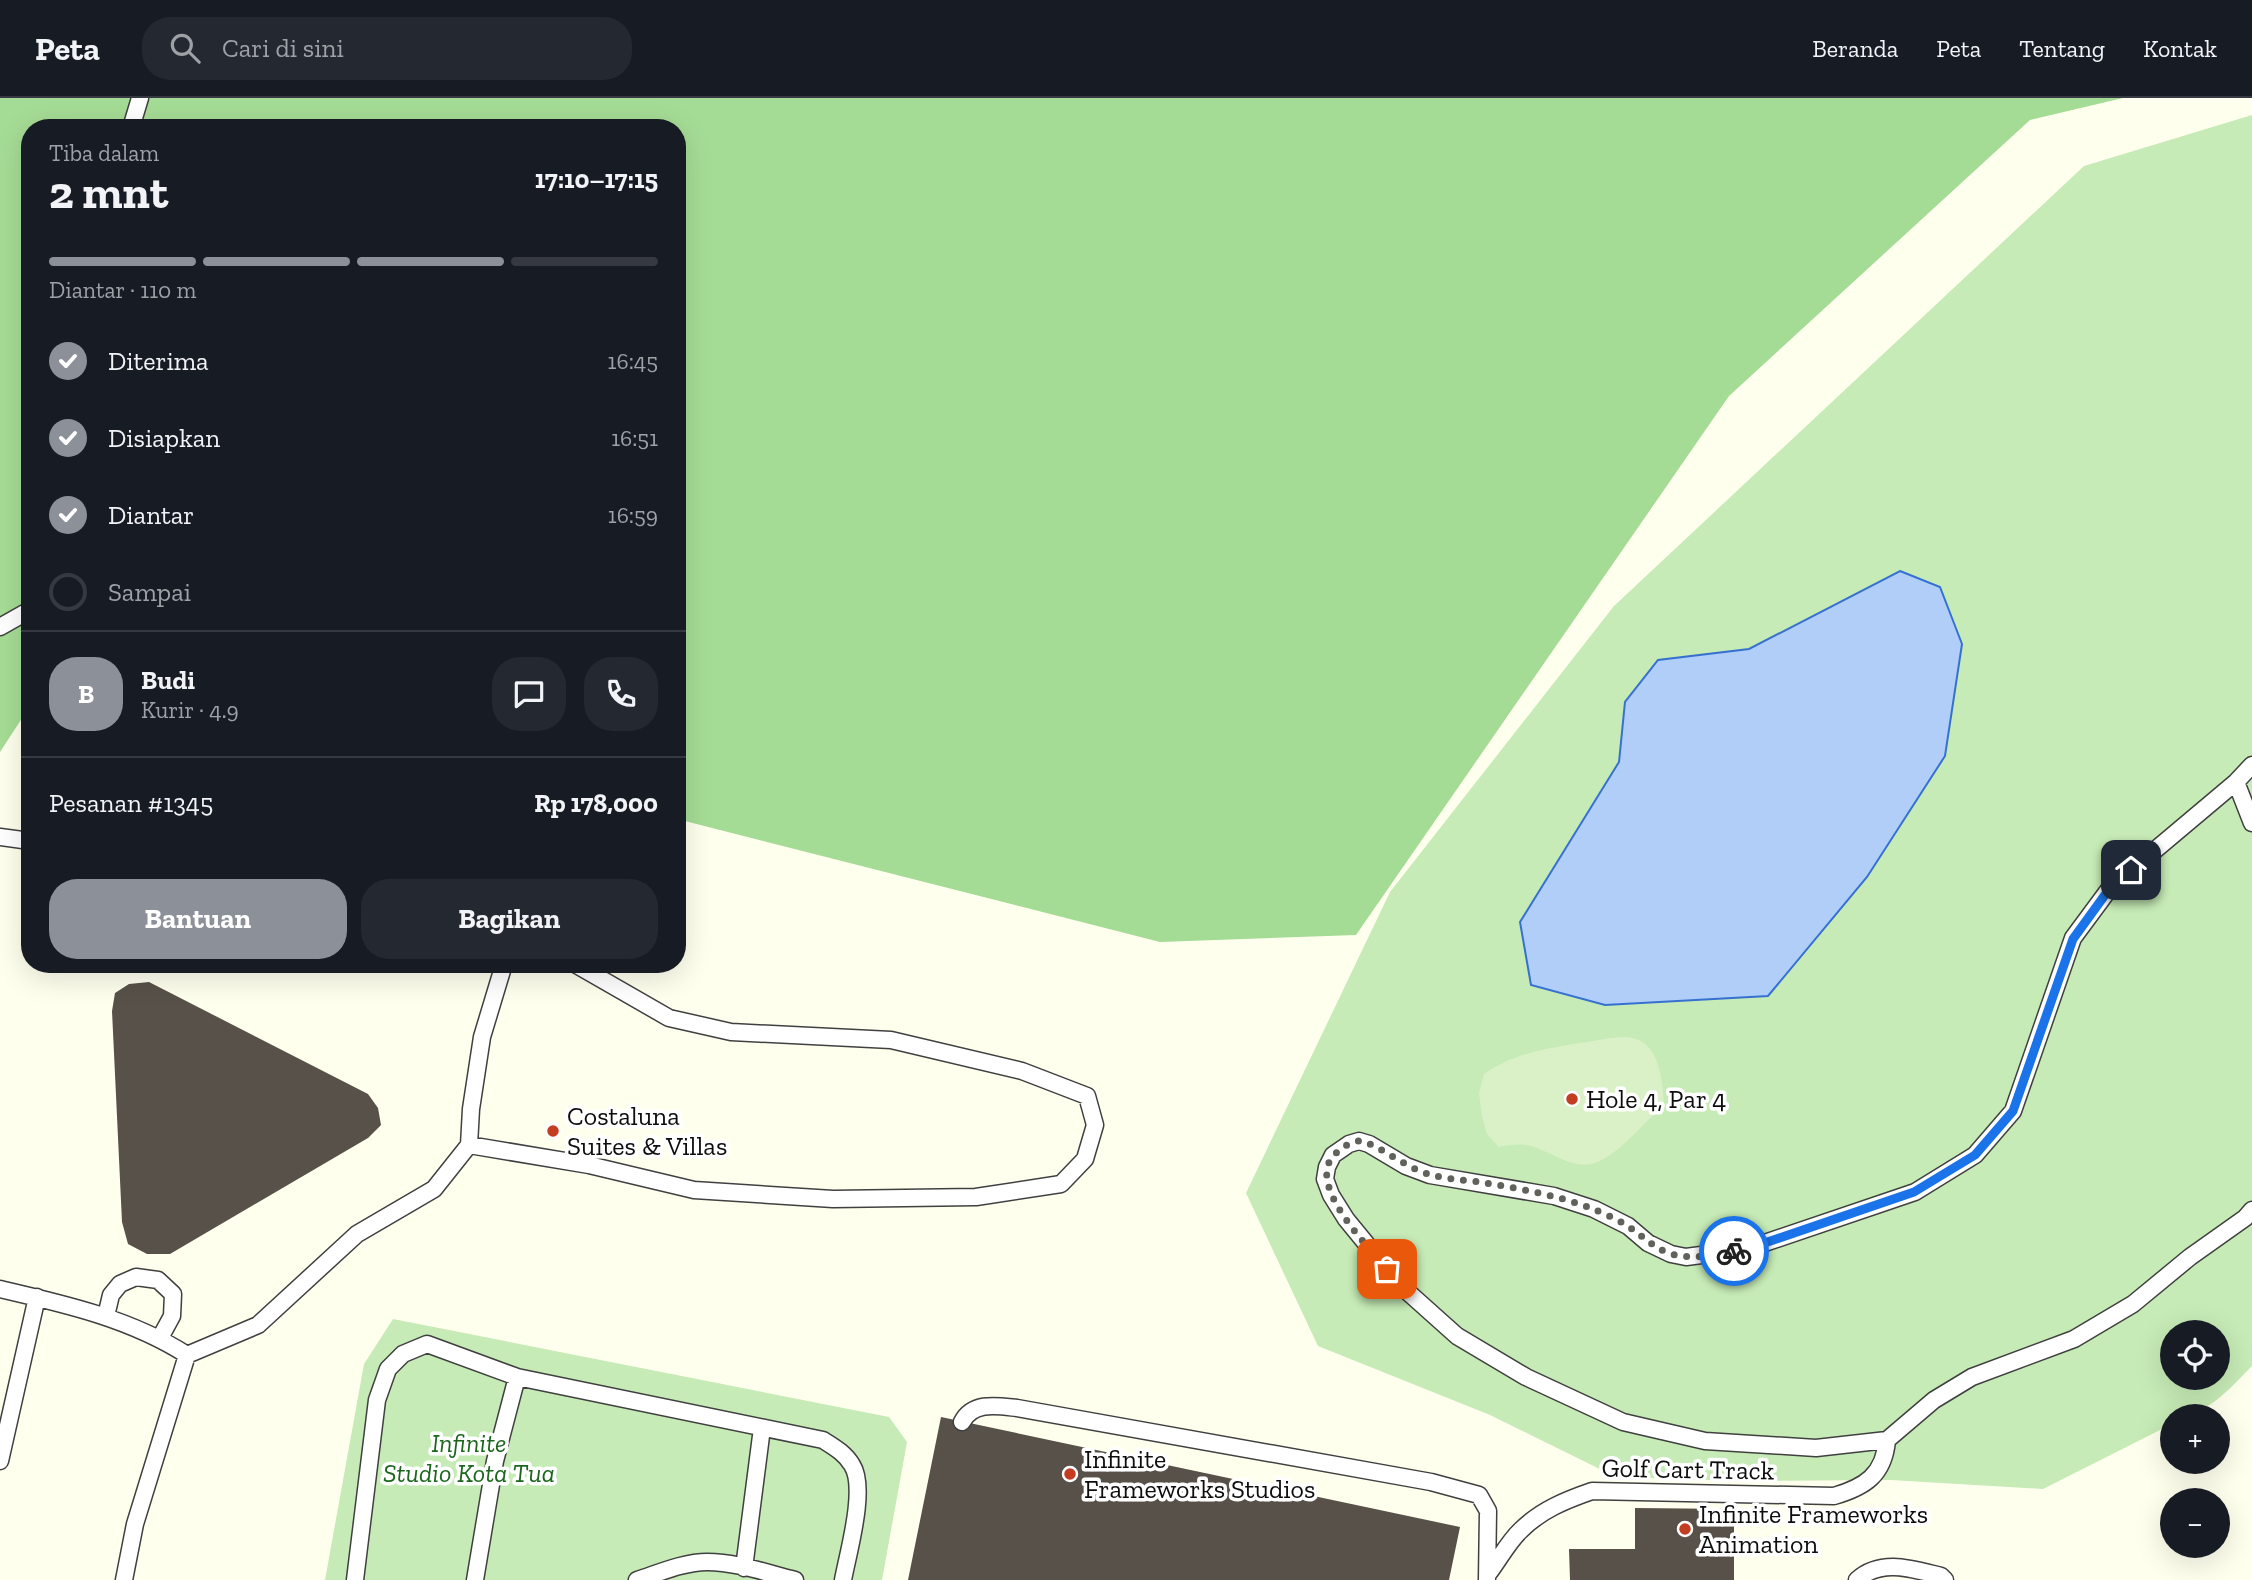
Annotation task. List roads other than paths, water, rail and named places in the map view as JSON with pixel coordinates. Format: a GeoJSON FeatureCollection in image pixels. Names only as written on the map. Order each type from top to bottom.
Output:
{"type":"FeatureCollection","features":[{"type":"Feature","properties":{"kind":"lane"},"geometry":{"type":"LineString","coordinates":[[134,119],[140,98]]}},
{"type":"Feature","properties":{"kind":"lane"},"geometry":{"type":"LineString","coordinates":[[0,627],[21,615]]}},
{"type":"Feature","properties":{"kind":"lane","name":"Golf Cart Track"},"geometry":{"type":"LineString","coordinates":[[1488,1577],[1520,1530],[1547,1510],[1569,1499],[1592,1492],[1834,1496],[1858,1489],[1876,1473],[1886,1454],[1887,1440],[1816,1448],[1704,1441],[1623,1422],[1526,1377],[1457,1336],[1399,1285],[1346,1219],[1331,1195],[1325,1179],[1327,1167],[1334,1155],[1349,1143],[1359,1141],[1406,1166],[1430,1175],[1554,1196],[1594,1209],[1628,1226],[1648,1243],[1671,1254],[1686,1257],[1747,1249],[1914,1192],[1975,1155],[2013,1111],[2073,939],[2110,888],[2236,782],[2252,765]]}},
{"type":"Feature","properties":{"kind":"lane"},"geometry":{"type":"LineString","coordinates":[[2236,782],[2252,824]]}},
{"type":"Feature","properties":{"kind":"lane"},"geometry":{"type":"LineString","coordinates":[[0,837],[21,840]]}},
{"type":"Feature","properties":{"kind":"lane"},"geometry":{"type":"LineString","coordinates":[[124,1580],[135,1524],[187,1355],[258,1325],[357,1234],[434,1189],[469,1145],[471,1110],[482,1037],[502,973]]}},
{"type":"Feature","properties":{"kind":"lane"},"geometry":{"type":"LineString","coordinates":[[469,1145],[589,1165],[694,1190],[833,1199],[976,1197],[1061,1184],[1085,1159],[1095,1125],[1087,1096],[1022,1071],[891,1040],[731,1032],[669,1018],[591,973]]}},
{"type":"Feature","properties":{"kind":"lane"},"geometry":{"type":"LineString","coordinates":[[1887,1440],[1934,1400],[1972,1377],[2074,1339],[2133,1304],[2252,1210]]}},
{"type":"Feature","properties":{"kind":"lane"},"geometry":{"type":"LineString","coordinates":[[106,1316],[111,1295],[120,1284],[136,1277],[158,1280],[173,1294],[172,1316],[160,1338]]}},
{"type":"Feature","properties":{"kind":"lane"},"geometry":{"type":"LineString","coordinates":[[0,1289],[106,1316],[160,1338],[187,1355]]}},
{"type":"Feature","properties":{"kind":"lane"},"geometry":{"type":"LineString","coordinates":[[0,1461],[37,1297]]}},
{"type":"Feature","properties":{"kind":"lane"},"geometry":{"type":"LineString","coordinates":[[355,1580],[377,1400],[388,1369],[403,1354],[427,1344],[517,1377],[823,1440],[845,1455],[855,1468],[858,1496],[843,1580]]}},
{"type":"Feature","properties":{"kind":"lane"},"geometry":{"type":"LineString","coordinates":[[475,1580],[495,1461],[517,1377]]}},
{"type":"Feature","properties":{"kind":"lane"},"geometry":{"type":"LineString","coordinates":[[962,1422],[965,1416],[974,1410],[989,1405],[1017,1408],[1431,1482],[1469,1492],[1479,1495],[1488,1511],[1488,1577]]}},
{"type":"Feature","properties":{"kind":"lane"},"geometry":{"type":"LineString","coordinates":[[744,1567],[762,1428]]}},
{"type":"Feature","properties":{"kind":"lane"},"geometry":{"type":"LineString","coordinates":[[637,1580],[676,1567],[706,1562],[744,1567],[795,1580]]}},
{"type":"Feature","properties":{"kind":"lane"},"geometry":{"type":"LineString","coordinates":[[1857,1580],[1867,1571],[1900,1566],[1941,1576],[1945,1580]]}},
{"type":"Feature","properties":{"kind":"water"},"geometry":{"type":"Polygon","coordinates":[[[1900,571],[1940,587],[1962,644],[1945,756],[1867,877],[1768,996],[1605,1005],[1531,985],[1520,922],[1619,762],[1625,702],[1658,660],[1749,649],[1900,571]]]}},
{"type":"Feature","properties":{"kind":"place","name":"Hole 4, Par 4"},"geometry":{"type":"Point","coordinates":[1572,1099]}},
{"type":"Feature","properties":{"kind":"place","name":"Costaluna Suites & Villas"},"geometry":{"type":"Point","coordinates":[553,1131]}},
{"type":"Feature","properties":{"kind":"place","name":"Infinite Frameworks Studios"},"geometry":{"type":"Point","coordinates":[1070,1474]}},
{"type":"Feature","properties":{"kind":"place","name":"Infinite Frameworks Animation"},"geometry":{"type":"Point","coordinates":[1685,1529]}},
{"type":"Feature","properties":{"kind":"park label","name":"Infinite Studio Kota Tua"},"geometry":{"type":"Point","coordinates":[469,1458]}}]}
